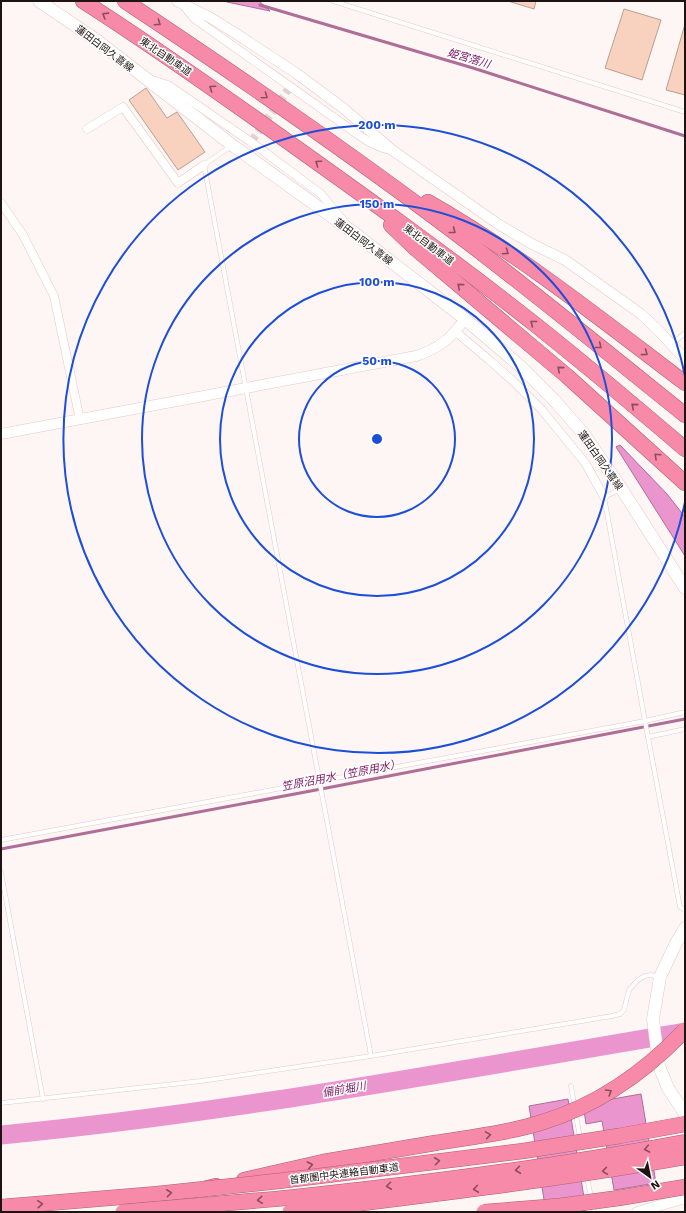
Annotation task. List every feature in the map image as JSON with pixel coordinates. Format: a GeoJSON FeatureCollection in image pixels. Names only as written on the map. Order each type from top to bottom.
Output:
{"type":"FeatureCollection","features":[{"type":"Feature","properties":{"kind":"highway","name":"東北自動車道"},"geometry":{"type":"LineString","coordinates":[[83,1],[191,73],[427,242],[536,326],[685,449]]}},
{"type":"Feature","properties":{"kind":"highway"},"geometry":{"type":"LineString","coordinates":[[125,1],[198,49],[365,166],[441,222],[685,415]]}},
{"type":"Feature","properties":{"kind":"highway"},"geometry":{"type":"LineString","coordinates":[[365,166],[459,220],[565,292],[685,383]]}},
{"type":"Feature","properties":{"kind":"highway"},"geometry":{"type":"LineString","coordinates":[[350,186],[416,249],[567,376],[685,483]]}},
{"type":"Feature","properties":{"kind":"highway"},"geometry":{"type":"LineString","coordinates":[[204,1189],[323,1162],[512,1130],[543,1122],[588,1104],[617,1087],[660,1054],[685,1030]]}},
{"type":"Feature","properties":{"kind":"highway","name":"首都圏中央連絡自動車道"},"geometry":{"type":"LineString","coordinates":[[1,1207],[279,1181],[523,1151],[685,1124]]}},
{"type":"Feature","properties":{"kind":"highway","name":"首都圏中央連絡自動車道"},"geometry":{"type":"LineString","coordinates":[[124,1212],[293,1197],[526,1170],[624,1154],[685,1142]]}},
{"type":"Feature","properties":{"kind":"highway"},"geometry":{"type":"LineString","coordinates":[[290,1212],[548,1180],[621,1169],[685,1157]]}},
{"type":"Feature","properties":{"kind":"highway"},"geometry":{"type":"LineString","coordinates":[[484,1212],[560,1206],[619,1198],[685,1186]]}},
{"type":"Feature","properties":{"kind":"main road","name":"蓮田白岡久喜線"},"geometry":{"type":"LineString","coordinates":[[39,1],[95,39],[232,145],[353,232],[465,319],[520,366],[554,400],[583,433],[621,488],[685,588]]}},
{"type":"Feature","properties":{"kind":"main road"},"geometry":{"type":"LineString","coordinates":[[685,928],[660,977],[653,1019],[658,1062],[668,1088],[685,1114]]}},
{"type":"Feature","properties":{"kind":"street"},"geometry":{"type":"LineString","coordinates":[[180,2],[195,20],[360,136],[372,144],[392,150]]}},
{"type":"Feature","properties":{"kind":"street"},"geometry":{"type":"LineString","coordinates":[[180,2],[235,33],[296,73],[343,108],[392,150],[498,224],[532,244],[565,260],[640,314],[658,330],[685,359]]}},
{"type":"Feature","properties":{"kind":"street"},"geometry":{"type":"LineString","coordinates":[[144,77],[168,85],[251,142],[321,194],[353,232]]}},
{"type":"Feature","properties":{"kind":"street"},"geometry":{"type":"LineString","coordinates":[[87,129],[123,107],[178,183],[204,165]]}},
{"type":"Feature","properties":{"kind":"street"},"geometry":{"type":"LineString","coordinates":[[1,203],[23,235],[54,296],[80,420]]}},
{"type":"Feature","properties":{"kind":"street"},"geometry":{"type":"LineString","coordinates":[[1,434],[416,356],[430,351],[446,341],[456,332],[465,319]]}},
{"type":"Feature","properties":{"kind":"street"},"geometry":{"type":"LineString","coordinates":[[456,332],[488,358],[542,410],[586,464],[604,497]]}},
{"type":"Feature","properties":{"kind":"street"},"geometry":{"type":"LineString","coordinates":[[637,1212],[685,1198]]}},
{"type":"Feature","properties":{"kind":"lane"},"geometry":{"type":"LineString","coordinates":[[333,1],[685,112]]}},
{"type":"Feature","properties":{"kind":"lane"},"geometry":{"type":"LineString","coordinates":[[232,145],[204,165],[371,1056]]}},
{"type":"Feature","properties":{"kind":"lane"},"geometry":{"type":"LineString","coordinates":[[672,344],[685,333]]}},
{"type":"Feature","properties":{"kind":"lane"},"geometry":{"type":"LineString","coordinates":[[621,488],[604,497],[680,907],[685,910]]}},
{"type":"Feature","properties":{"kind":"lane"},"geometry":{"type":"LineString","coordinates":[[1,840],[320,782],[645,721],[685,712]]}},
{"type":"Feature","properties":{"kind":"lane"},"geometry":{"type":"LineString","coordinates":[[648,737],[685,729]]}},
{"type":"Feature","properties":{"kind":"lane"},"geometry":{"type":"LineString","coordinates":[[1,872],[43,1099]]}},
{"type":"Feature","properties":{"kind":"lane"},"geometry":{"type":"LineString","coordinates":[[1,1103],[201,1081],[371,1056],[612,1016],[620,1014],[624,1010],[630,990],[638,980],[645,976],[651,975],[660,977]]}},
{"type":"Feature","properties":{"kind":"lane"},"geometry":{"type":"LineString","coordinates":[[571,1086],[582,1145]]}},
{"type":"Feature","properties":{"kind":"lane"},"geometry":{"type":"LineString","coordinates":[[583,1153],[594,1212]]}},
{"type":"Feature","properties":{"kind":"shaded area"},"geometry":{"type":"Polygon","coordinates":[[[225,1],[259,1],[270,11],[227,2],[225,1]]]}},
{"type":"Feature","properties":{"kind":"shaded area"},"geometry":{"type":"Polygon","coordinates":[[[620,445],[667,494],[685,517],[685,556],[616,447],[620,445]]]}},
{"type":"Feature","properties":{"kind":"shaded area"},"geometry":{"type":"Polygon","coordinates":[[[641,1094],[656,1183],[614,1190],[602,1121],[586,1124],[583,1104],[641,1094]]]}},
{"type":"Feature","properties":{"kind":"shaded area"},"geometry":{"type":"Polygon","coordinates":[[[568,1099],[586,1210],[577,1212],[546,1212],[529,1106],[568,1099]]]}},
{"type":"Feature","properties":{"kind":"building"},"geometry":{"type":"Polygon","coordinates":[[[508,1],[536,1],[534,9],[508,1]]]}},
{"type":"Feature","properties":{"kind":"building"},"geometry":{"type":"Polygon","coordinates":[[[624,9],[661,20],[642,80],[605,68],[624,9]]]}},
{"type":"Feature","properties":{"kind":"building"},"geometry":{"type":"Polygon","coordinates":[[[685,24],[685,95],[666,90],[685,24]]]}},
{"type":"Feature","properties":{"kind":"building"},"geometry":{"type":"Polygon","coordinates":[[[146,88],[167,118],[177,112],[205,152],[178,170],[129,100],[146,88]]]}},
{"type":"Feature","properties":{"kind":"waterway","name":"姫宮落川"},"geometry":{"type":"LineString","coordinates":[[260,5],[473,68],[685,136]]}},
{"type":"Feature","properties":{"kind":"waterway","name":"笠原沼用水（笠原用水）"},"geometry":{"type":"LineString","coordinates":[[1,849],[685,719]]}},
{"type":"Feature","properties":{"kind":"waterway","name":"備前堀川"},"geometry":{"type":"LineString","coordinates":[[1,1135],[87,1126],[259,1103],[685,1032]]}},
{"type":"Feature","properties":{"kind":"tunnel"},"geometry":{"type":"LineString","coordinates":[[251,142],[290,87]]}}]}
